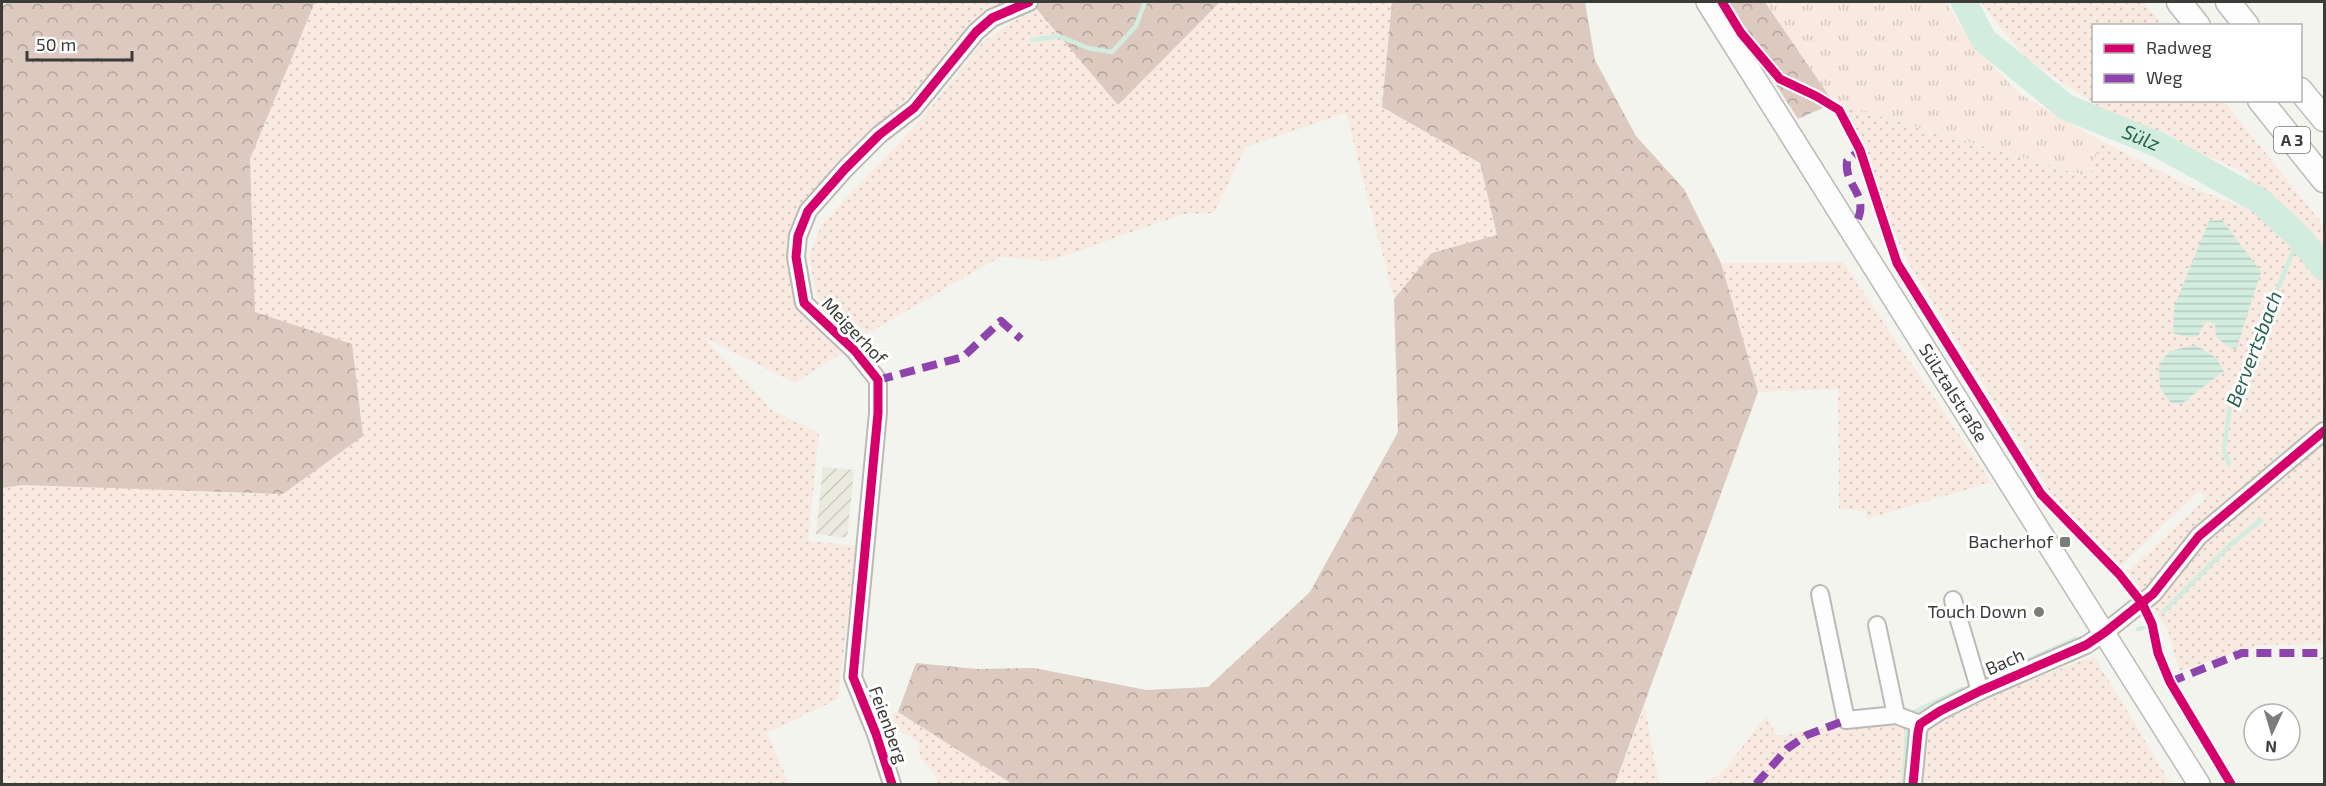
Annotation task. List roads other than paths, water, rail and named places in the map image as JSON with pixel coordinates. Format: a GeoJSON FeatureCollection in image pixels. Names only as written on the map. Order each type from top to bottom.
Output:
{"type":"FeatureCollection","features":[{"type":"Feature","properties":{"kind":"highway"},"geometry":{"type":"LineString","coordinates":[[2179,2],[2197,24]]}},
{"type":"Feature","properties":{"kind":"highway"},"geometry":{"type":"LineString","coordinates":[[2228,2],[2245,24]]}},
{"type":"Feature","properties":{"kind":"highway","name":"A 3"},"geometry":{"type":"LineString","coordinates":[[2302,91],[2325,119]]}},
{"type":"Feature","properties":{"kind":"highway","name":"A 3"},"geometry":{"type":"LineString","coordinates":[[2262,102],[2325,180]]}},
{"type":"Feature","properties":{"kind":"main road","name":"Sülztalstraße"},"geometry":{"type":"LineString","coordinates":[[1707,2],[2199,784]]}},
{"type":"Feature","properties":{"kind":"street","name":"Meigerhof"},"geometry":{"type":"LineString","coordinates":[[853,677],[878,413],[878,380],[855,351],[804,303],[796,257],[798,236],[808,211],[879,135],[914,108],[976,32],[992,18],[1029,2]]}},
{"type":"Feature","properties":{"kind":"street","name":"Bach"},"geometry":{"type":"LineString","coordinates":[[1920,724],[1928,717],[1980,691],[2086,645],[2104,633],[2153,594],[2199,536],[2325,431]]}},
{"type":"Feature","properties":{"kind":"street"},"geometry":{"type":"LineString","coordinates":[[1820,594],[1846,720],[1896,715],[1920,724],[1913,784]]}},
{"type":"Feature","properties":{"kind":"street","name":"Bach"},"geometry":{"type":"LineString","coordinates":[[1953,600],[1980,691]]}},
{"type":"Feature","properties":{"kind":"street"},"geometry":{"type":"LineString","coordinates":[[1877,625],[1896,715]]}},
{"type":"Feature","properties":{"kind":"street","name":"Feienberg"},"geometry":{"type":"LineString","coordinates":[[853,677],[876,734],[892,784]]}},
{"type":"Feature","properties":{"kind":"waterway"},"geometry":{"type":"LineString","coordinates":[[1032,40],[1059,36],[1088,48],[1112,52],[1136,26],[1145,2]]}},
{"type":"Feature","properties":{"kind":"waterway","name":"Sülz"},"geometry":{"type":"LineString","coordinates":[[1964,2],[1984,40],[2066,107],[2159,145],[2260,201],[2299,237],[2324,268]]}},
{"type":"Feature","properties":{"kind":"waterway","name":"Bervertsbach"},"geometry":{"type":"LineString","coordinates":[[2229,464],[2224,450],[2230,405],[2299,237]]}},
{"type":"Feature","properties":{"kind":"waterway","name":"Bervertsbach"},"geometry":{"type":"LineString","coordinates":[[2163,612],[2229,546],[2261,520]]}},
{"type":"Feature","properties":{"kind":"waterway","name":"Bervertsbach"},"geometry":{"type":"LineString","coordinates":[[2138,629],[2143,628]]}},
{"type":"Feature","properties":{"kind":"waterway","name":"Bervertsbach"},"geometry":{"type":"LineString","coordinates":[[1989,678],[2075,639]]}},
{"type":"Feature","properties":{"kind":"waterway","name":"Bervertsbach"},"geometry":{"type":"LineString","coordinates":[[1914,712],[1962,689]]}},
{"type":"Feature","properties":{"kind":"waterway","name":"Bervertsbach"},"geometry":{"type":"LineString","coordinates":[[1904,784],[1907,727]]}},
{"type":"Feature","properties":{"kind":"place","name":"Bacherhof"},"geometry":{"type":"Point","coordinates":[2065,542]}},
{"type":"Feature","properties":{"kind":"place","name":"Touch Down"},"geometry":{"type":"Point","coordinates":[2039,612]}}]}
